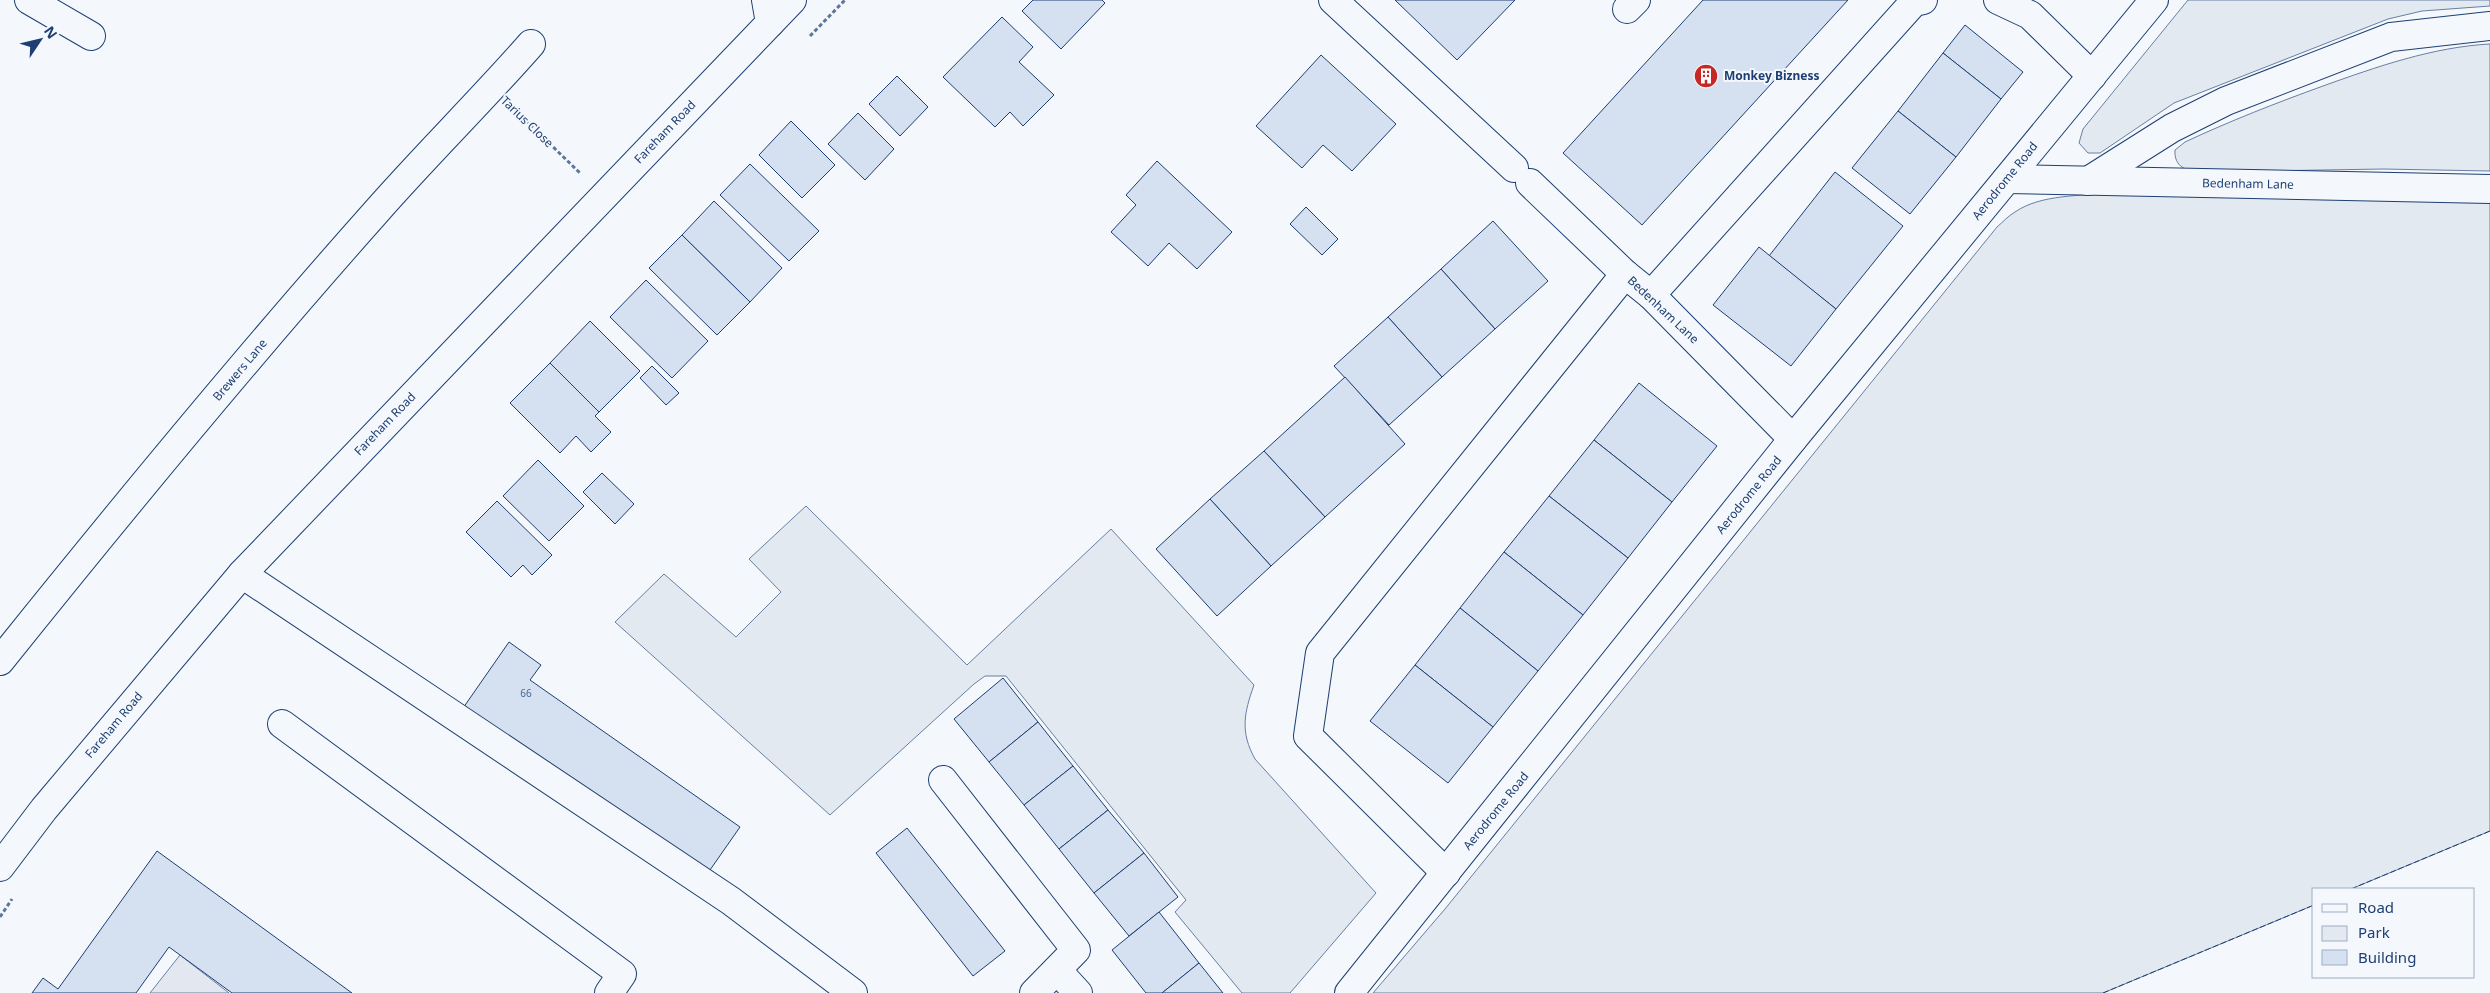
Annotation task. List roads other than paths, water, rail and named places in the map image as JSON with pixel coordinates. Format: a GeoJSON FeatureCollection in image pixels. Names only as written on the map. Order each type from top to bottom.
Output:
{"type":"FeatureCollection","features":[{"type":"Feature","properties":{"kind":"street"},"geometry":{"type":"LineString","coordinates":[[29,0],[91,36]]}},
{"type":"Feature","properties":{"kind":"street","name":"Fareham Road"},"geometry":{"type":"LineString","coordinates":[[0,867],[44,809],[242,574],[604,196],[768,11],[792,0]]}},
{"type":"Feature","properties":{"kind":"street","name":"Bedenham Lane"},"geometry":{"type":"LineString","coordinates":[[1333,0],[1522,175],[1625,274],[1651,295],[1794,439]]}},
{"type":"Feature","properties":{"kind":"street"},"geometry":{"type":"LineString","coordinates":[[1651,295],[1914,2],[1923,0]]}},
{"type":"Feature","properties":{"kind":"street"},"geometry":{"type":"LineString","coordinates":[[1998,0],[2030,15],[2092,76]]}},
{"type":"Feature","properties":{"kind":"street","name":"Aerodrome Road"},"geometry":{"type":"LineString","coordinates":[[1349,993],[1794,439],[2154,0]]}},
{"type":"Feature","properties":{"kind":"street"},"geometry":{"type":"LineString","coordinates":[[2088,181],[2172,128],[2226,101],[2391,36],[2490,26]]}},
{"type":"Feature","properties":{"kind":"street","name":"Tarius Close"},"geometry":{"type":"LineString","coordinates":[[492,88],[531,44]]}},
{"type":"Feature","properties":{"kind":"street","name":"Brewers Lane"},"geometry":{"type":"LineString","coordinates":[[0,661],[94,544],[270,335],[377,211],[492,88]]}},
{"type":"Feature","properties":{"kind":"street","name":"Bedenham Lane"},"geometry":{"type":"LineString","coordinates":[[2007,179],[2490,189]]}},
{"type":"Feature","properties":{"kind":"street"},"geometry":{"type":"LineString","coordinates":[[1446,873],[1308,736],[1320,653],[1625,274]]}},
{"type":"Feature","properties":{"kind":"street"},"geometry":{"type":"LineString","coordinates":[[242,574],[731,901],[853,993]]}},
{"type":"Feature","properties":{"kind":"street"},"geometry":{"type":"LineString","coordinates":[[282,724],[622,974],[609,993]]}},
{"type":"Feature","properties":{"kind":"street"},"geometry":{"type":"LineString","coordinates":[[943,780],[1076,950],[1034,993]]}},
{"type":"Feature","properties":{"kind":"street"},"geometry":{"type":"LineString","coordinates":[[1057,970],[1078,993]]}},
{"type":"Feature","properties":{"kind":"place","name":"Monkey Bizness"},"geometry":{"type":"Point","coordinates":[1706,76]}}]}
